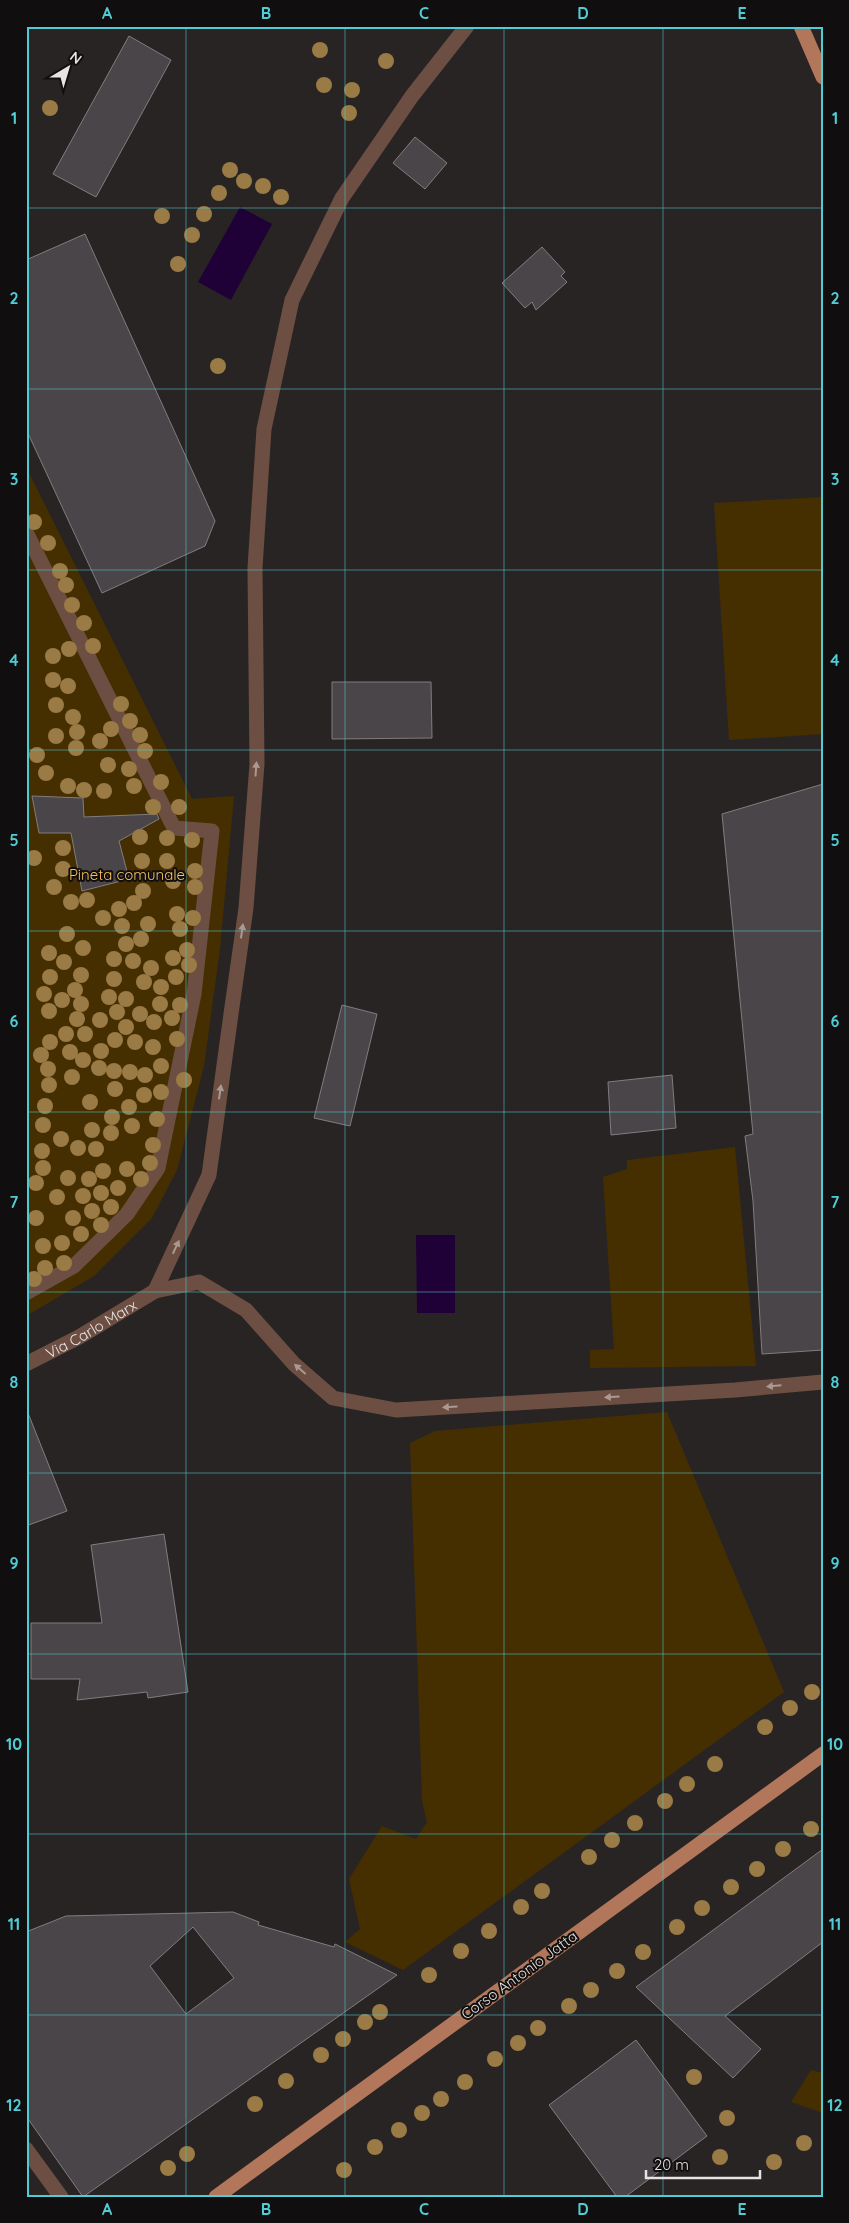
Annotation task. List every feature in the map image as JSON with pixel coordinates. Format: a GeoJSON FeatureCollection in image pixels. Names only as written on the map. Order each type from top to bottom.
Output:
{"type":"FeatureCollection","features":[{"type":"Feature","properties":{"kind":"main road"},"geometry":{"type":"LineString","coordinates":[[802,26],[823,78]]}},
{"type":"Feature","properties":{"kind":"main road","name":"Corso Antonio Jatta"},"geometry":{"type":"LineString","coordinates":[[216,2197],[823,1754]]}},
{"type":"Feature","properties":{"kind":"street"},"geometry":{"type":"LineString","coordinates":[[155,1291],[209,1175],[246,908],[257,764],[256,568],[264,429],[292,300],[342,198],[412,96],[467,26]]}},
{"type":"Feature","properties":{"kind":"street"},"geometry":{"type":"LineString","coordinates":[[26,532],[174,828],[212,831],[194,994],[158,1168],[128,1214],[74,1266],[26,1293]]}},
{"type":"Feature","properties":{"kind":"street"},"geometry":{"type":"LineString","coordinates":[[155,1291],[200,1282],[246,1310],[294,1364],[333,1398],[396,1410],[735,1390],[823,1382]]}},
{"type":"Feature","properties":{"kind":"street","name":"Via Carlo Marx"},"geometry":{"type":"LineString","coordinates":[[26,1364],[79,1337],[155,1291]]}},
{"type":"Feature","properties":{"kind":"street"},"geometry":{"type":"LineString","coordinates":[[26,2149],[61,2197]]}},
{"type":"Feature","properties":{"kind":"green space","name":"Pineta comunale"},"geometry":{"type":"Polygon","coordinates":[[[26,467],[192,799],[234,796],[220,949],[204,1066],[177,1170],[152,1218],[94,1276],[26,1316],[26,467]]]}},
{"type":"Feature","properties":{"kind":"green space"},"geometry":{"type":"Polygon","coordinates":[[[823,497],[823,734],[729,740],[714,503],[823,497]]]}},
{"type":"Feature","properties":{"kind":"green space"},"geometry":{"type":"Polygon","coordinates":[[[735,1147],[756,1366],[590,1368],[590,1350],[614,1349],[603,1177],[627,1169],[627,1160],[735,1147]]]}},
{"type":"Feature","properties":{"kind":"green space"},"geometry":{"type":"Polygon","coordinates":[[[667,1412],[784,1692],[403,1970],[345,1942],[360,1929],[349,1879],[382,1826],[416,1839],[427,1822],[422,1801],[410,1443],[435,1431],[667,1412]]]}},
{"type":"Feature","properties":{"kind":"green space"},"geometry":{"type":"Polygon","coordinates":[[[811,2070],[823,2073],[823,2113],[791,2102],[811,2070]]]}},
{"type":"Feature","properties":{"kind":"shaded area"},"geometry":{"type":"Polygon","coordinates":[[[240,207],[272,224],[231,300],[198,282],[240,207]]]}},
{"type":"Feature","properties":{"kind":"shaded area"},"geometry":{"type":"Polygon","coordinates":[[[416,1235],[455,1235],[455,1313],[417,1313],[416,1235]]]}},
{"type":"Feature","properties":{"kind":"building"},"geometry":{"type":"Polygon","coordinates":[[[129,36],[171,60],[96,197],[53,174],[129,36]]]}},
{"type":"Feature","properties":{"kind":"building"},"geometry":{"type":"Polygon","coordinates":[[[415,137],[447,163],[425,189],[393,163],[415,137]]]}},
{"type":"Feature","properties":{"kind":"building"},"geometry":{"type":"Polygon","coordinates":[[[85,234],[215,521],[205,546],[102,593],[26,429],[26,260],[85,234]]]}},
{"type":"Feature","properties":{"kind":"building"},"geometry":{"type":"Polygon","coordinates":[[[542,247],[565,272],[561,276],[567,282],[536,310],[532,302],[525,308],[502,283],[542,247]]]}},
{"type":"Feature","properties":{"kind":"building"},"geometry":{"type":"Polygon","coordinates":[[[332,682],[431,682],[432,738],[332,739],[332,682]]]}},
{"type":"Feature","properties":{"kind":"building"},"geometry":{"type":"Polygon","coordinates":[[[823,784],[823,1350],[762,1354],[753,1201],[745,1136],[753,1134],[722,814],[823,784]]]}},
{"type":"Feature","properties":{"kind":"building"},"geometry":{"type":"Polygon","coordinates":[[[32,796],[83,798],[84,817],[157,814],[159,819],[119,841],[129,879],[82,891],[71,833],[39,833],[32,796]]]}},
{"type":"Feature","properties":{"kind":"building"},"geometry":{"type":"Polygon","coordinates":[[[342,1005],[377,1014],[350,1126],[314,1118],[342,1005]]]}},
{"type":"Feature","properties":{"kind":"building"},"geometry":{"type":"Polygon","coordinates":[[[672,1075],[676,1128],[611,1135],[608,1082],[672,1075]]]}},
{"type":"Feature","properties":{"kind":"building"},"geometry":{"type":"Polygon","coordinates":[[[26,1413],[28,1413],[67,1511],[26,1526],[26,1413]]]}},
{"type":"Feature","properties":{"kind":"building"},"geometry":{"type":"Polygon","coordinates":[[[164,1534],[188,1692],[148,1698],[147,1692],[77,1700],[80,1679],[31,1679],[31,1623],[102,1623],[91,1545],[164,1534]]]}},
{"type":"Feature","properties":{"kind":"building"},"geometry":{"type":"Polygon","coordinates":[[[823,1849],[823,1942],[725,2016],[761,2049],[733,2078],[636,1987],[823,1849]]]}},
{"type":"Feature","properties":{"kind":"building"},"geometry":{"type":"Polygon","coordinates":[[[233,1912],[259,1922],[258,1925],[334,1947],[335,1944],[397,1975],[83,2197],[26,2116],[26,1932],[66,1916],[233,1912]],[[193,1927],[150,1966],[186,2014],[234,1978],[193,1927]]]}},
{"type":"Feature","properties":{"kind":"building"},"geometry":{"type":"Polygon","coordinates":[[[636,2040],[707,2136],[625,2197],[617,2197],[549,2105],[636,2040]]]}}]}
